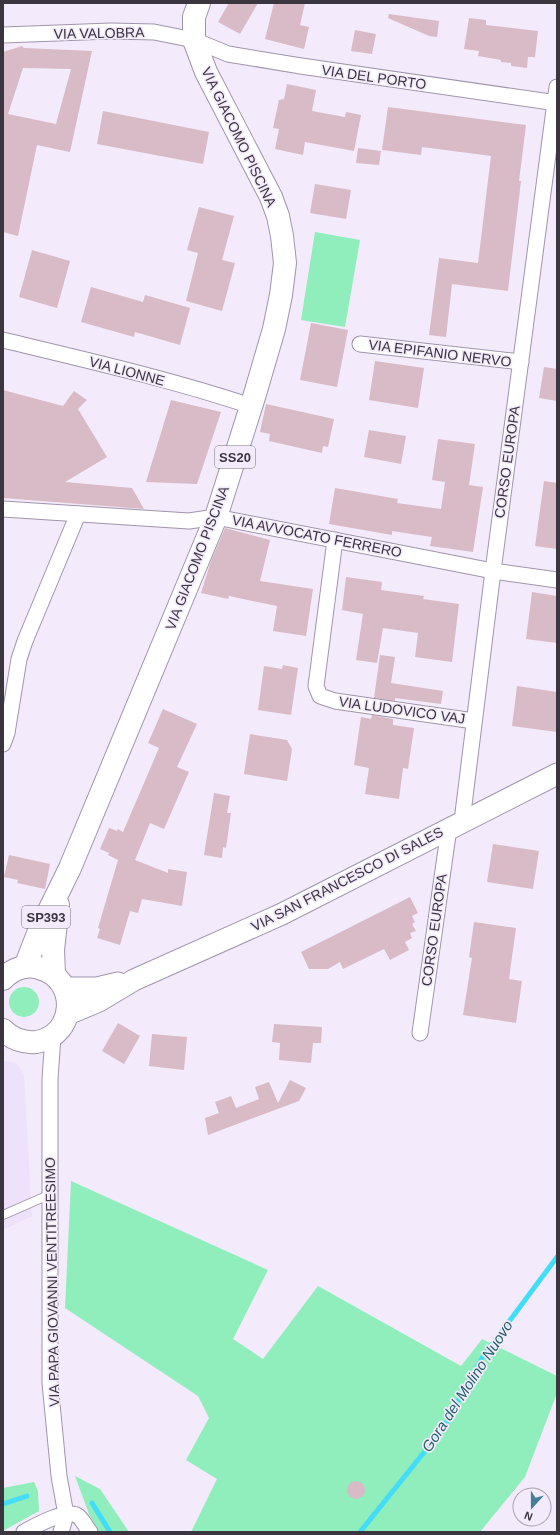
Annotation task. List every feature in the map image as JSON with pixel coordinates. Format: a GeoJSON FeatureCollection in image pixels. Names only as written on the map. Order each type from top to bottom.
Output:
{"type":"FeatureCollection","features":[{"type":"Feature","properties":{"kind":"main road","name":"SS20"},"geometry":{"type":"LineString","coordinates":[[194,40],[194,17],[200,3]]}},
{"type":"Feature","properties":{"kind":"main road","name":"VIA GIACOMO PISCINA"},"geometry":{"type":"LineString","coordinates":[[25,967],[40,928],[70,868],[216,517],[274,329],[282,295],[285,263],[278,216],[271,196],[206,72],[194,40]]}},
{"type":"Feature","properties":{"kind":"main road","name":"VIA SAN FRANCESCO DI SALES"},"geometry":{"type":"LineString","coordinates":[[134,980],[282,914],[455,824],[557,774]]}},
{"type":"Feature","properties":{"kind":"main road","name":"VIA GIACOMO PISCINA"},"geometry":{"type":"LineString","coordinates":[[68,1014],[68,1001],[59,981],[53,950],[58,907],[70,868]]}},
{"type":"Feature","properties":{"kind":"main road"},"geometry":{"type":"LineString","coordinates":[[3,979],[14,970],[25,967],[35,967],[45,969],[59,981],[97,988],[134,980]]}},
{"type":"Feature","properties":{"kind":"main road"},"geometry":{"type":"LineString","coordinates":[[5,1034],[19,1041],[42,1041],[53,1036],[62,1026],[68,1014],[99,1001],[134,980]]}},
{"type":"Feature","properties":{"kind":"street","name":"VIA VALOBRA"},"geometry":{"type":"LineString","coordinates":[[3,35],[111,31],[147,32],[194,40]]}},
{"type":"Feature","properties":{"kind":"street","name":"VIA DEL PORTO"},"geometry":{"type":"LineString","coordinates":[[194,40],[228,54],[309,68],[556,103]]}},
{"type":"Feature","properties":{"kind":"street","name":"CORSO EUROPA"},"geometry":{"type":"LineString","coordinates":[[420,1033],[474,720],[557,87]]}},
{"type":"Feature","properties":{"kind":"street","name":"VIA LIONNE"},"geometry":{"type":"LineString","coordinates":[[3,340],[205,391],[251,406]]}},
{"type":"Feature","properties":{"kind":"street","name":"VIA EPIFANIO NERVO"},"geometry":{"type":"LineString","coordinates":[[360,344],[521,362]]}},
{"type":"Feature","properties":{"kind":"street","name":"VIA AVVOCATO FERRERO"},"geometry":{"type":"LineString","coordinates":[[3,509],[189,521],[216,517],[493,571],[557,580]]}},
{"type":"Feature","properties":{"kind":"street"},"geometry":{"type":"LineString","coordinates":[[3,744],[7,733],[20,659],[25,641],[78,514]]}},
{"type":"Feature","properties":{"kind":"street","name":"VIA LUDOVICO VAJ"},"geometry":{"type":"LineString","coordinates":[[335,540],[316,686],[320,696],[335,701],[474,720]]}},
{"type":"Feature","properties":{"kind":"street","name":"VIA PAPA GIOVANNI VENTITREESIMO"},"geometry":{"type":"LineString","coordinates":[[53,1036],[50,1079],[50,1383],[59,1476],[66,1515],[61,1532]]}},
{"type":"Feature","properties":{"kind":"street","name":"VIA PAPA GIOVANNI VENTITREESIMO"},"geometry":{"type":"LineString","coordinates":[[30,1042],[43,1060],[50,1079]]}},
{"type":"Feature","properties":{"kind":"street"},"geometry":{"type":"LineString","coordinates":[[24,1532],[59,1516],[66,1515],[77,1515],[90,1532]]}},
{"type":"Feature","properties":{"kind":"lane"},"geometry":{"type":"LineString","coordinates":[[3,1215],[51,1194]]}},
{"type":"Feature","properties":{"kind":"shaded area"},"geometry":{"type":"Polygon","coordinates":[[[3,1062],[14,1062],[19,1066],[24,1075],[32,1216],[3,1230],[3,1062]]]}},
{"type":"Feature","properties":{"kind":"green space"},"geometry":{"type":"Polygon","coordinates":[[[315,232],[360,240],[345,327],[301,320],[315,232]]]}},
{"type":"Feature","properties":{"kind":"green space"},"geometry":{"type":"Polygon","coordinates":[[[24,987],[35,991],[39,1002],[35,1013],[24,1017],[13,1013],[9,1002],[13,991],[24,987]]]}},
{"type":"Feature","properties":{"kind":"green space"},"geometry":{"type":"Polygon","coordinates":[[[71,1181],[268,1270],[233,1339],[263,1359],[318,1286],[461,1366],[482,1339],[557,1376],[557,1393],[525,1477],[517,1487],[512,1487],[512,1493],[480,1532],[191,1532],[217,1479],[186,1460],[209,1418],[198,1396],[65,1308],[71,1181]]]}},
{"type":"Feature","properties":{"kind":"green space"},"geometry":{"type":"Polygon","coordinates":[[[75,1476],[100,1489],[129,1532],[99,1532],[89,1514],[75,1476]]]}},
{"type":"Feature","properties":{"kind":"green space"},"geometry":{"type":"Polygon","coordinates":[[[34,1482],[38,1491],[39,1511],[3,1531],[3,1488],[34,1482]]]}},
{"type":"Feature","properties":{"kind":"building"},"geometry":{"type":"Polygon","coordinates":[[[229,3],[258,3],[240,34],[218,22],[229,3]]]}},
{"type":"Feature","properties":{"kind":"building"},"geometry":{"type":"Polygon","coordinates":[[[274,3],[305,3],[300,25],[309,27],[304,49],[265,39],[274,3]]]}},
{"type":"Feature","properties":{"kind":"building"},"geometry":{"type":"Polygon","coordinates":[[[389,14],[439,21],[437,37],[429,36],[388,18],[389,14]]]}},
{"type":"Feature","properties":{"kind":"building"},"geometry":{"type":"Polygon","coordinates":[[[469,18],[486,20],[486,25],[538,31],[535,57],[528,57],[527,68],[511,66],[511,63],[478,56],[479,51],[464,49],[469,18]]]}},
{"type":"Feature","properties":{"kind":"building"},"geometry":{"type":"Polygon","coordinates":[[[355,30],[376,34],[372,54],[351,51],[355,30]]]}},
{"type":"Feature","properties":{"kind":"building"},"geometry":{"type":"Polygon","coordinates":[[[22,46],[24,48],[92,51],[70,152],[37,145],[18,236],[3,232],[3,52],[22,46]],[[23,68],[8,114],[56,124],[71,69],[23,68]]]}},
{"type":"Feature","properties":{"kind":"building"},"geometry":{"type":"Polygon","coordinates":[[[287,84],[316,90],[312,111],[345,117],[346,112],[361,115],[354,151],[305,142],[303,155],[275,149],[279,129],[273,128],[279,100],[284,99],[287,84]]]}},
{"type":"Feature","properties":{"kind":"building"},"geometry":{"type":"Polygon","coordinates":[[[388,107],[526,125],[508,291],[452,284],[446,337],[429,335],[439,258],[478,263],[491,156],[422,147],[421,155],[382,150],[388,107]]]}},
{"type":"Feature","properties":{"kind":"building"},"geometry":{"type":"Polygon","coordinates":[[[103,111],[209,132],[203,164],[97,144],[103,111]]]}},
{"type":"Feature","properties":{"kind":"building"},"geometry":{"type":"Polygon","coordinates":[[[358,148],[381,151],[379,165],[356,163],[358,148]]]}},
{"type":"Feature","properties":{"kind":"building"},"geometry":{"type":"Polygon","coordinates":[[[315,184],[351,190],[346,219],[310,213],[315,184]]]}},
{"type":"Feature","properties":{"kind":"building"},"geometry":{"type":"Polygon","coordinates":[[[199,207],[234,216],[222,260],[235,263],[222,311],[186,301],[198,253],[187,250],[199,207]]]}},
{"type":"Feature","properties":{"kind":"building"},"geometry":{"type":"Polygon","coordinates":[[[32,250],[70,261],[57,308],[19,297],[32,250]]]}},
{"type":"Feature","properties":{"kind":"building"},"geometry":{"type":"Polygon","coordinates":[[[91,287],[143,302],[145,295],[190,308],[180,345],[135,332],[134,337],[81,322],[91,287]]]}},
{"type":"Feature","properties":{"kind":"building"},"geometry":{"type":"Polygon","coordinates":[[[311,323],[348,330],[337,387],[300,380],[311,323]]]}},
{"type":"Feature","properties":{"kind":"building"},"geometry":{"type":"Polygon","coordinates":[[[375,361],[424,368],[418,408],[369,400],[375,361]]]}},
{"type":"Feature","properties":{"kind":"building"},"geometry":{"type":"Polygon","coordinates":[[[544,367],[557,369],[557,401],[539,398],[544,367]]]}},
{"type":"Feature","properties":{"kind":"building"},"geometry":{"type":"Polygon","coordinates":[[[3,390],[63,406],[74,391],[87,400],[78,409],[107,457],[65,482],[132,488],[144,509],[3,498],[3,390]]]}},
{"type":"Feature","properties":{"kind":"building"},"geometry":{"type":"Polygon","coordinates":[[[171,400],[221,412],[197,484],[146,482],[171,400]]]}},
{"type":"Feature","properties":{"kind":"building"},"geometry":{"type":"Polygon","coordinates":[[[266,404],[334,419],[328,447],[323,446],[322,453],[269,441],[270,434],[260,432],[266,404]]]}},
{"type":"Feature","properties":{"kind":"building"},"geometry":{"type":"Polygon","coordinates":[[[369,430],[406,436],[401,464],[364,457],[369,430]]]}},
{"type":"Feature","properties":{"kind":"building"},"geometry":{"type":"Polygon","coordinates":[[[438,439],[475,444],[469,485],[483,487],[473,552],[430,546],[432,537],[392,531],[392,535],[329,524],[335,488],[398,499],[397,503],[441,509],[445,482],[432,480],[438,439]]]}},
{"type":"Feature","properties":{"kind":"building"},"geometry":{"type":"Polygon","coordinates":[[[544,481],[557,483],[557,549],[535,546],[544,481]]]}},
{"type":"Feature","properties":{"kind":"building"},"geometry":{"type":"Polygon","coordinates":[[[225,528],[270,540],[260,581],[313,589],[306,636],[273,631],[277,606],[229,596],[228,599],[201,593],[211,561],[225,528]]]}},
{"type":"Feature","properties":{"kind":"building"},"geometry":{"type":"Polygon","coordinates":[[[346,577],[382,582],[381,590],[424,596],[423,599],[459,604],[452,662],[415,657],[418,633],[383,628],[377,663],[356,660],[363,614],[342,610],[346,577]]]}},
{"type":"Feature","properties":{"kind":"building"},"geometry":{"type":"Polygon","coordinates":[[[532,592],[557,596],[557,643],[526,639],[532,592]]]}},
{"type":"Feature","properties":{"kind":"building"},"geometry":{"type":"Polygon","coordinates":[[[380,655],[395,657],[391,683],[443,691],[441,704],[395,698],[395,701],[374,698],[380,655]]]}},
{"type":"Feature","properties":{"kind":"building"},"geometry":{"type":"Polygon","coordinates":[[[283,665],[298,668],[291,715],[258,710],[264,666],[282,669],[283,665]]]}},
{"type":"Feature","properties":{"kind":"building"},"geometry":{"type":"Polygon","coordinates":[[[517,686],[557,692],[557,732],[512,726],[517,686]]]}},
{"type":"Feature","properties":{"kind":"building"},"geometry":{"type":"Polygon","coordinates":[[[163,709],[197,724],[177,767],[189,772],[164,829],[150,823],[135,860],[168,873],[168,869],[187,872],[182,906],[142,899],[138,913],[130,911],[120,945],[97,938],[100,929],[98,928],[118,860],[108,855],[109,853],[100,849],[109,828],[117,831],[118,829],[123,832],[159,748],[148,743],[163,709]]]}},
{"type":"Feature","properties":{"kind":"building"},"geometry":{"type":"Polygon","coordinates":[[[372,715],[393,719],[393,725],[414,728],[408,769],[403,768],[399,799],[365,794],[369,768],[354,765],[361,717],[371,719],[372,715]]]}},
{"type":"Feature","properties":{"kind":"building"},"geometry":{"type":"Polygon","coordinates":[[[250,734],[287,740],[292,749],[287,781],[244,774],[250,734]]]}},
{"type":"Feature","properties":{"kind":"building"},"geometry":{"type":"Polygon","coordinates":[[[214,793],[230,796],[227,813],[231,813],[226,848],[223,847],[222,858],[204,855],[214,793]]]}},
{"type":"Feature","properties":{"kind":"building"},"geometry":{"type":"Polygon","coordinates":[[[493,844],[539,851],[533,889],[487,882],[493,844]]]}},
{"type":"Feature","properties":{"kind":"building"},"geometry":{"type":"Polygon","coordinates":[[[9,855],[50,864],[45,889],[17,883],[18,880],[4,877],[9,855]]]}},
{"type":"Feature","properties":{"kind":"building"},"geometry":{"type":"Polygon","coordinates":[[[410,897],[418,913],[412,916],[415,922],[412,924],[416,931],[410,933],[412,938],[405,942],[409,950],[390,960],[384,949],[343,969],[340,962],[328,969],[309,969],[301,952],[410,897]]]}},
{"type":"Feature","properties":{"kind":"building"},"geometry":{"type":"Polygon","coordinates":[[[474,922],[516,928],[509,979],[522,981],[516,1023],[463,1015],[472,958],[469,957],[474,922]]]}},
{"type":"Feature","properties":{"kind":"building"},"geometry":{"type":"Polygon","coordinates":[[[118,1023],[140,1036],[124,1064],[102,1051],[118,1023]]]}},
{"type":"Feature","properties":{"kind":"building"},"geometry":{"type":"Polygon","coordinates":[[[274,1024],[322,1027],[321,1043],[313,1043],[311,1063],[279,1060],[280,1043],[272,1042],[274,1024]]]}},
{"type":"Feature","properties":{"kind":"building"},"geometry":{"type":"Polygon","coordinates":[[[152,1034],[187,1037],[184,1070],[149,1066],[152,1034]]]}},
{"type":"Feature","properties":{"kind":"building"},"geometry":{"type":"Polygon","coordinates":[[[290,1080],[306,1088],[299,1101],[208,1135],[205,1118],[219,1113],[215,1102],[231,1096],[236,1108],[259,1099],[255,1087],[269,1082],[278,1103],[290,1080]]]}},
{"type":"Feature","properties":{"kind":"building"},"geometry":{"type":"Polygon","coordinates":[[[352,1481],[360,1481],[365,1486],[363,1497],[360,1499],[352,1499],[347,1494],[347,1486],[352,1481]]]}},
{"type":"Feature","properties":{"kind":"waterway","name":"Gora del Molino Nuovo"},"geometry":{"type":"LineString","coordinates":[[360,1532],[442,1430],[482,1358],[557,1257]]}},
{"type":"Feature","properties":{"kind":"waterway","name":"Gora del Molino Nuovo"},"geometry":{"type":"LineString","coordinates":[[3,1504],[27,1496]]}},
{"type":"Feature","properties":{"kind":"waterway","name":"Gora del Molino Nuovo"},"geometry":{"type":"LineString","coordinates":[[92,1503],[110,1532]]}}]}
